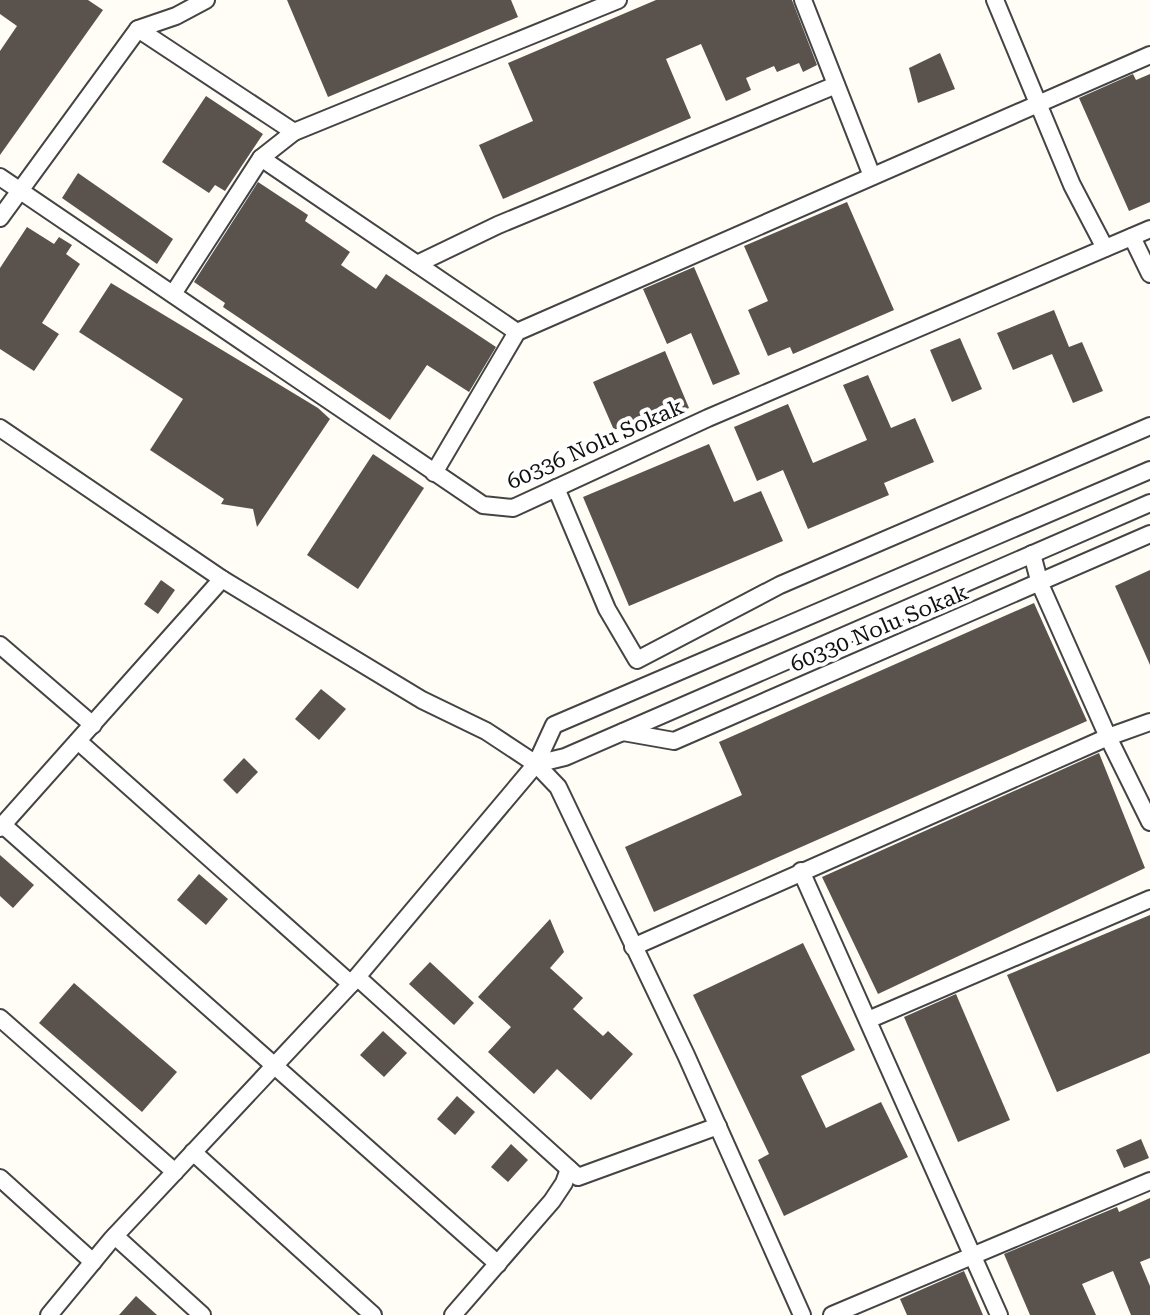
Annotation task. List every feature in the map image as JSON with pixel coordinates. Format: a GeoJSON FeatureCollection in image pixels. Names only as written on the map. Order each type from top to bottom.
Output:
{"type":"FeatureCollection","features":[{"type":"Feature","properties":{"kind":"street"},"geometry":{"type":"LineString","coordinates":[[0,218],[138,29],[176,16],[184,4],[206,0]]}},
{"type":"Feature","properties":{"kind":"street"},"geometry":{"type":"LineString","coordinates":[[173,294],[261,158],[294,132],[618,0]]}},
{"type":"Feature","properties":{"kind":"street"},"geometry":{"type":"LineString","coordinates":[[803,0],[872,176]]}},
{"type":"Feature","properties":{"kind":"street"},"geometry":{"type":"LineString","coordinates":[[995,0],[1072,185],[1105,248]]}},
{"type":"Feature","properties":{"kind":"street"},"geometry":{"type":"LineString","coordinates":[[138,29],[294,132]]}},
{"type":"Feature","properties":{"kind":"street"},"geometry":{"type":"LineString","coordinates":[[434,473],[517,332],[1150,55]]}},
{"type":"Feature","properties":{"kind":"street"},"geometry":{"type":"LineString","coordinates":[[417,264],[498,225],[836,85]]}},
{"type":"Feature","properties":{"kind":"street"},"geometry":{"type":"LineString","coordinates":[[261,158],[517,332]]}},
{"type":"Feature","properties":{"kind":"street","name":"60336 Nolu Sokak"},"geometry":{"type":"LineString","coordinates":[[0,177],[483,505],[513,508],[708,418],[1150,229]]}},
{"type":"Feature","properties":{"kind":"street"},"geometry":{"type":"LineString","coordinates":[[1132,237],[1150,274]]}},
{"type":"Feature","properties":{"kind":"street"},"geometry":{"type":"LineString","coordinates":[[556,488],[607,609],[637,660],[780,585],[1150,426]]}},
{"type":"Feature","properties":{"kind":"street"},"geometry":{"type":"LineString","coordinates":[[0,428],[222,579],[409,693],[486,731],[536,764],[558,787],[718,1126],[802,1315]]}},
{"type":"Feature","properties":{"kind":"street"},"geometry":{"type":"LineString","coordinates":[[49,1315],[115,1236],[354,981],[536,764],[554,725],[1150,470]]}},
{"type":"Feature","properties":{"kind":"street"},"geometry":{"type":"LineString","coordinates":[[536,764],[565,757],[1150,503]]}},
{"type":"Feature","properties":{"kind":"street","name":"60330 Nolu Sokak"},"geometry":{"type":"LineString","coordinates":[[622,732],[674,741],[1150,534]]}},
{"type":"Feature","properties":{"kind":"street"},"geometry":{"type":"LineString","coordinates":[[1032,554],[1040,584],[1108,737],[1150,822]]}},
{"type":"Feature","properties":{"kind":"street"},"geometry":{"type":"LineString","coordinates":[[222,579],[2,827],[498,1264]]}},
{"type":"Feature","properties":{"kind":"street"},"geometry":{"type":"LineString","coordinates":[[0,645],[93,725]]}},
{"type":"Feature","properties":{"kind":"street"},"geometry":{"type":"LineString","coordinates":[[633,947],[1108,737],[1150,722]]}},
{"type":"Feature","properties":{"kind":"street"},"geometry":{"type":"LineString","coordinates":[[78,741],[578,1177],[718,1126]]}},
{"type":"Feature","properties":{"kind":"street"},"geometry":{"type":"LineString","coordinates":[[801,871],[999,1315]]}},
{"type":"Feature","properties":{"kind":"street"},"geometry":{"type":"LineString","coordinates":[[868,1020],[1150,899]]}},
{"type":"Feature","properties":{"kind":"street"},"geometry":{"type":"LineString","coordinates":[[0,1018],[175,1172]]}},
{"type":"Feature","properties":{"kind":"street"},"geometry":{"type":"LineString","coordinates":[[193,1152],[373,1315]]}},
{"type":"Feature","properties":{"kind":"street"},"geometry":{"type":"LineString","coordinates":[[453,1315],[552,1201],[569,1169]]}},
{"type":"Feature","properties":{"kind":"street"},"geometry":{"type":"LineString","coordinates":[[0,1178],[93,1262]]}},
{"type":"Feature","properties":{"kind":"street"},"geometry":{"type":"LineString","coordinates":[[832,1315],[1150,1181]]}},
{"type":"Feature","properties":{"kind":"street"},"geometry":{"type":"LineString","coordinates":[[115,1236],[202,1315]]}},
{"type":"Feature","properties":{"kind":"building"},"geometry":{"type":"Polygon","coordinates":[[[0,0],[88,0],[103,10],[0,155],[0,51],[17,26],[0,14],[0,0]]]}},
{"type":"Feature","properties":{"kind":"building"},"geometry":{"type":"Polygon","coordinates":[[[287,0],[511,0],[518,17],[328,97],[287,0]]]}},
{"type":"Feature","properties":{"kind":"building"},"geometry":{"type":"Polygon","coordinates":[[[656,0],[792,0],[817,65],[803,72],[799,63],[777,72],[774,66],[746,78],[751,90],[726,101],[701,44],[666,59],[691,118],[503,199],[479,145],[533,121],[508,63],[656,0]]]}},
{"type":"Feature","properties":{"kind":"building"},"geometry":{"type":"Polygon","coordinates":[[[940,53],[955,89],[918,103],[909,68],[940,53]]]}},
{"type":"Feature","properties":{"kind":"building"},"geometry":{"type":"Polygon","coordinates":[[[1133,74],[1136,80],[1150,74],[1150,202],[1129,211],[1079,98],[1133,74]]]}},
{"type":"Feature","properties":{"kind":"building"},"geometry":{"type":"Polygon","coordinates":[[[206,96],[263,134],[225,191],[215,185],[209,193],[162,162],[206,96]]]}},
{"type":"Feature","properties":{"kind":"building"},"geometry":{"type":"Polygon","coordinates":[[[78,173],[173,239],[157,264],[62,198],[78,173]]]}},
{"type":"Feature","properties":{"kind":"building"},"geometry":{"type":"Polygon","coordinates":[[[258,182],[308,215],[305,221],[350,252],[341,265],[376,289],[386,274],[496,347],[469,392],[427,365],[390,420],[223,307],[225,303],[194,282],[258,182]]]}},
{"type":"Feature","properties":{"kind":"building"},"geometry":{"type":"Polygon","coordinates":[[[847,202],[894,310],[793,354],[790,347],[768,356],[748,310],[768,301],[744,246],[847,202]]]}},
{"type":"Feature","properties":{"kind":"building"},"geometry":{"type":"Polygon","coordinates":[[[27,227],[54,244],[59,237],[72,245],[66,254],[80,264],[42,323],[59,334],[34,371],[0,349],[0,268],[27,227]]]}},
{"type":"Feature","properties":{"kind":"building"},"geometry":{"type":"Polygon","coordinates":[[[694,267],[740,374],[713,385],[691,333],[667,344],[643,289],[694,267]]]}},
{"type":"Feature","properties":{"kind":"building"},"geometry":{"type":"Polygon","coordinates":[[[111,283],[318,408],[330,419],[257,527],[253,509],[221,504],[224,499],[150,450],[183,399],[79,332],[111,283]]]}},
{"type":"Feature","properties":{"kind":"building"},"geometry":{"type":"Polygon","coordinates":[[[1054,310],[1069,347],[1082,342],[1103,391],[1073,403],[1052,354],[1013,370],[997,333],[1054,310]]]}},
{"type":"Feature","properties":{"kind":"building"},"geometry":{"type":"Polygon","coordinates":[[[960,338],[982,389],[952,402],[930,350],[960,338]]]}},
{"type":"Feature","properties":{"kind":"building"},"geometry":{"type":"Polygon","coordinates":[[[665,351],[689,408],[677,413],[674,405],[614,430],[593,382],[665,351]]]}},
{"type":"Feature","properties":{"kind":"building"},"geometry":{"type":"Polygon","coordinates":[[[868,375],[891,428],[915,418],[934,462],[884,483],[889,495],[808,529],[783,470],[757,481],[734,427],[788,404],[813,463],[867,440],[843,385],[868,375]]]}},
{"type":"Feature","properties":{"kind":"building"},"geometry":{"type":"Polygon","coordinates":[[[709,444],[734,502],[761,491],[783,541],[629,606],[583,497],[709,444]]]}},
{"type":"Feature","properties":{"kind":"building"},"geometry":{"type":"Polygon","coordinates":[[[373,454],[424,488],[358,589],[307,555],[373,454]]]}},
{"type":"Feature","properties":{"kind":"building"},"geometry":{"type":"Polygon","coordinates":[[[1150,570],[1150,665],[1115,586],[1150,570]]]}},
{"type":"Feature","properties":{"kind":"building"},"geometry":{"type":"Polygon","coordinates":[[[161,580],[175,590],[158,614],[144,604],[161,580]]]}},
{"type":"Feature","properties":{"kind":"building"},"geometry":{"type":"Polygon","coordinates":[[[1034,603],[1087,721],[654,912],[625,847],[742,795],[719,742],[1034,603]]]}},
{"type":"Feature","properties":{"kind":"building"},"geometry":{"type":"Polygon","coordinates":[[[321,689],[346,709],[319,740],[295,719],[321,689]]]}},
{"type":"Feature","properties":{"kind":"building"},"geometry":{"type":"Polygon","coordinates":[[[1099,753],[1145,868],[878,994],[822,877],[1099,753]]]}},
{"type":"Feature","properties":{"kind":"building"},"geometry":{"type":"Polygon","coordinates":[[[244,758],[258,772],[237,794],[223,780],[244,758]]]}},
{"type":"Feature","properties":{"kind":"building"},"geometry":{"type":"Polygon","coordinates":[[[0,855],[34,885],[13,908],[0,896],[0,855]]]}},
{"type":"Feature","properties":{"kind":"building"},"geometry":{"type":"Polygon","coordinates":[[[199,874],[228,899],[206,925],[177,900],[199,874]]]}},
{"type":"Feature","properties":{"kind":"building"},"geometry":{"type":"Polygon","coordinates":[[[1150,915],[1150,1053],[1057,1092],[1007,975],[1150,915]]]}},
{"type":"Feature","properties":{"kind":"building"},"geometry":{"type":"Polygon","coordinates":[[[550,919],[564,952],[550,968],[583,998],[573,1009],[603,1036],[608,1031],[633,1054],[591,1100],[557,1069],[534,1094],[488,1052],[511,1027],[478,997],[550,919]]]}},
{"type":"Feature","properties":{"kind":"building"},"geometry":{"type":"Polygon","coordinates":[[[803,943],[855,1050],[801,1076],[826,1128],[881,1102],[908,1157],[784,1216],[758,1160],[769,1154],[693,995],[803,943]]]}},
{"type":"Feature","properties":{"kind":"building"},"geometry":{"type":"Polygon","coordinates":[[[430,962],[474,1003],[454,1025],[409,984],[430,962]]]}},
{"type":"Feature","properties":{"kind":"building"},"geometry":{"type":"Polygon","coordinates":[[[74,983],[177,1072],[142,1112],[39,1023],[74,983]]]}},
{"type":"Feature","properties":{"kind":"building"},"geometry":{"type":"Polygon","coordinates":[[[956,994],[1010,1120],[958,1142],[904,1017],[956,994]]]}},
{"type":"Feature","properties":{"kind":"building"},"geometry":{"type":"Polygon","coordinates":[[[383,1031],[407,1053],[384,1077],[360,1055],[383,1031]]]}},
{"type":"Feature","properties":{"kind":"building"},"geometry":{"type":"Polygon","coordinates":[[[457,1096],[475,1112],[455,1135],[437,1119],[457,1096]]]}},
{"type":"Feature","properties":{"kind":"building"},"geometry":{"type":"Polygon","coordinates":[[[1141,1139],[1149,1158],[1124,1168],[1116,1150],[1141,1139]]]}},
{"type":"Feature","properties":{"kind":"building"},"geometry":{"type":"Polygon","coordinates":[[[511,1144],[528,1160],[508,1182],[491,1167],[511,1144]]]}},
{"type":"Feature","properties":{"kind":"building"},"geometry":{"type":"Polygon","coordinates":[[[1150,1198],[1150,1258],[1140,1262],[1150,1286],[1150,1315],[1131,1315],[1113,1271],[1082,1284],[1096,1315],[1030,1315],[1004,1254],[1117,1207],[1119,1212],[1150,1198]]]}},
{"type":"Feature","properties":{"kind":"building"},"geometry":{"type":"Polygon","coordinates":[[[964,1271],[983,1315],[907,1315],[900,1299],[964,1271]]]}},
{"type":"Feature","properties":{"kind":"building"},"geometry":{"type":"Polygon","coordinates":[[[136,1296],[157,1315],[119,1315],[136,1296]]]}}]}
